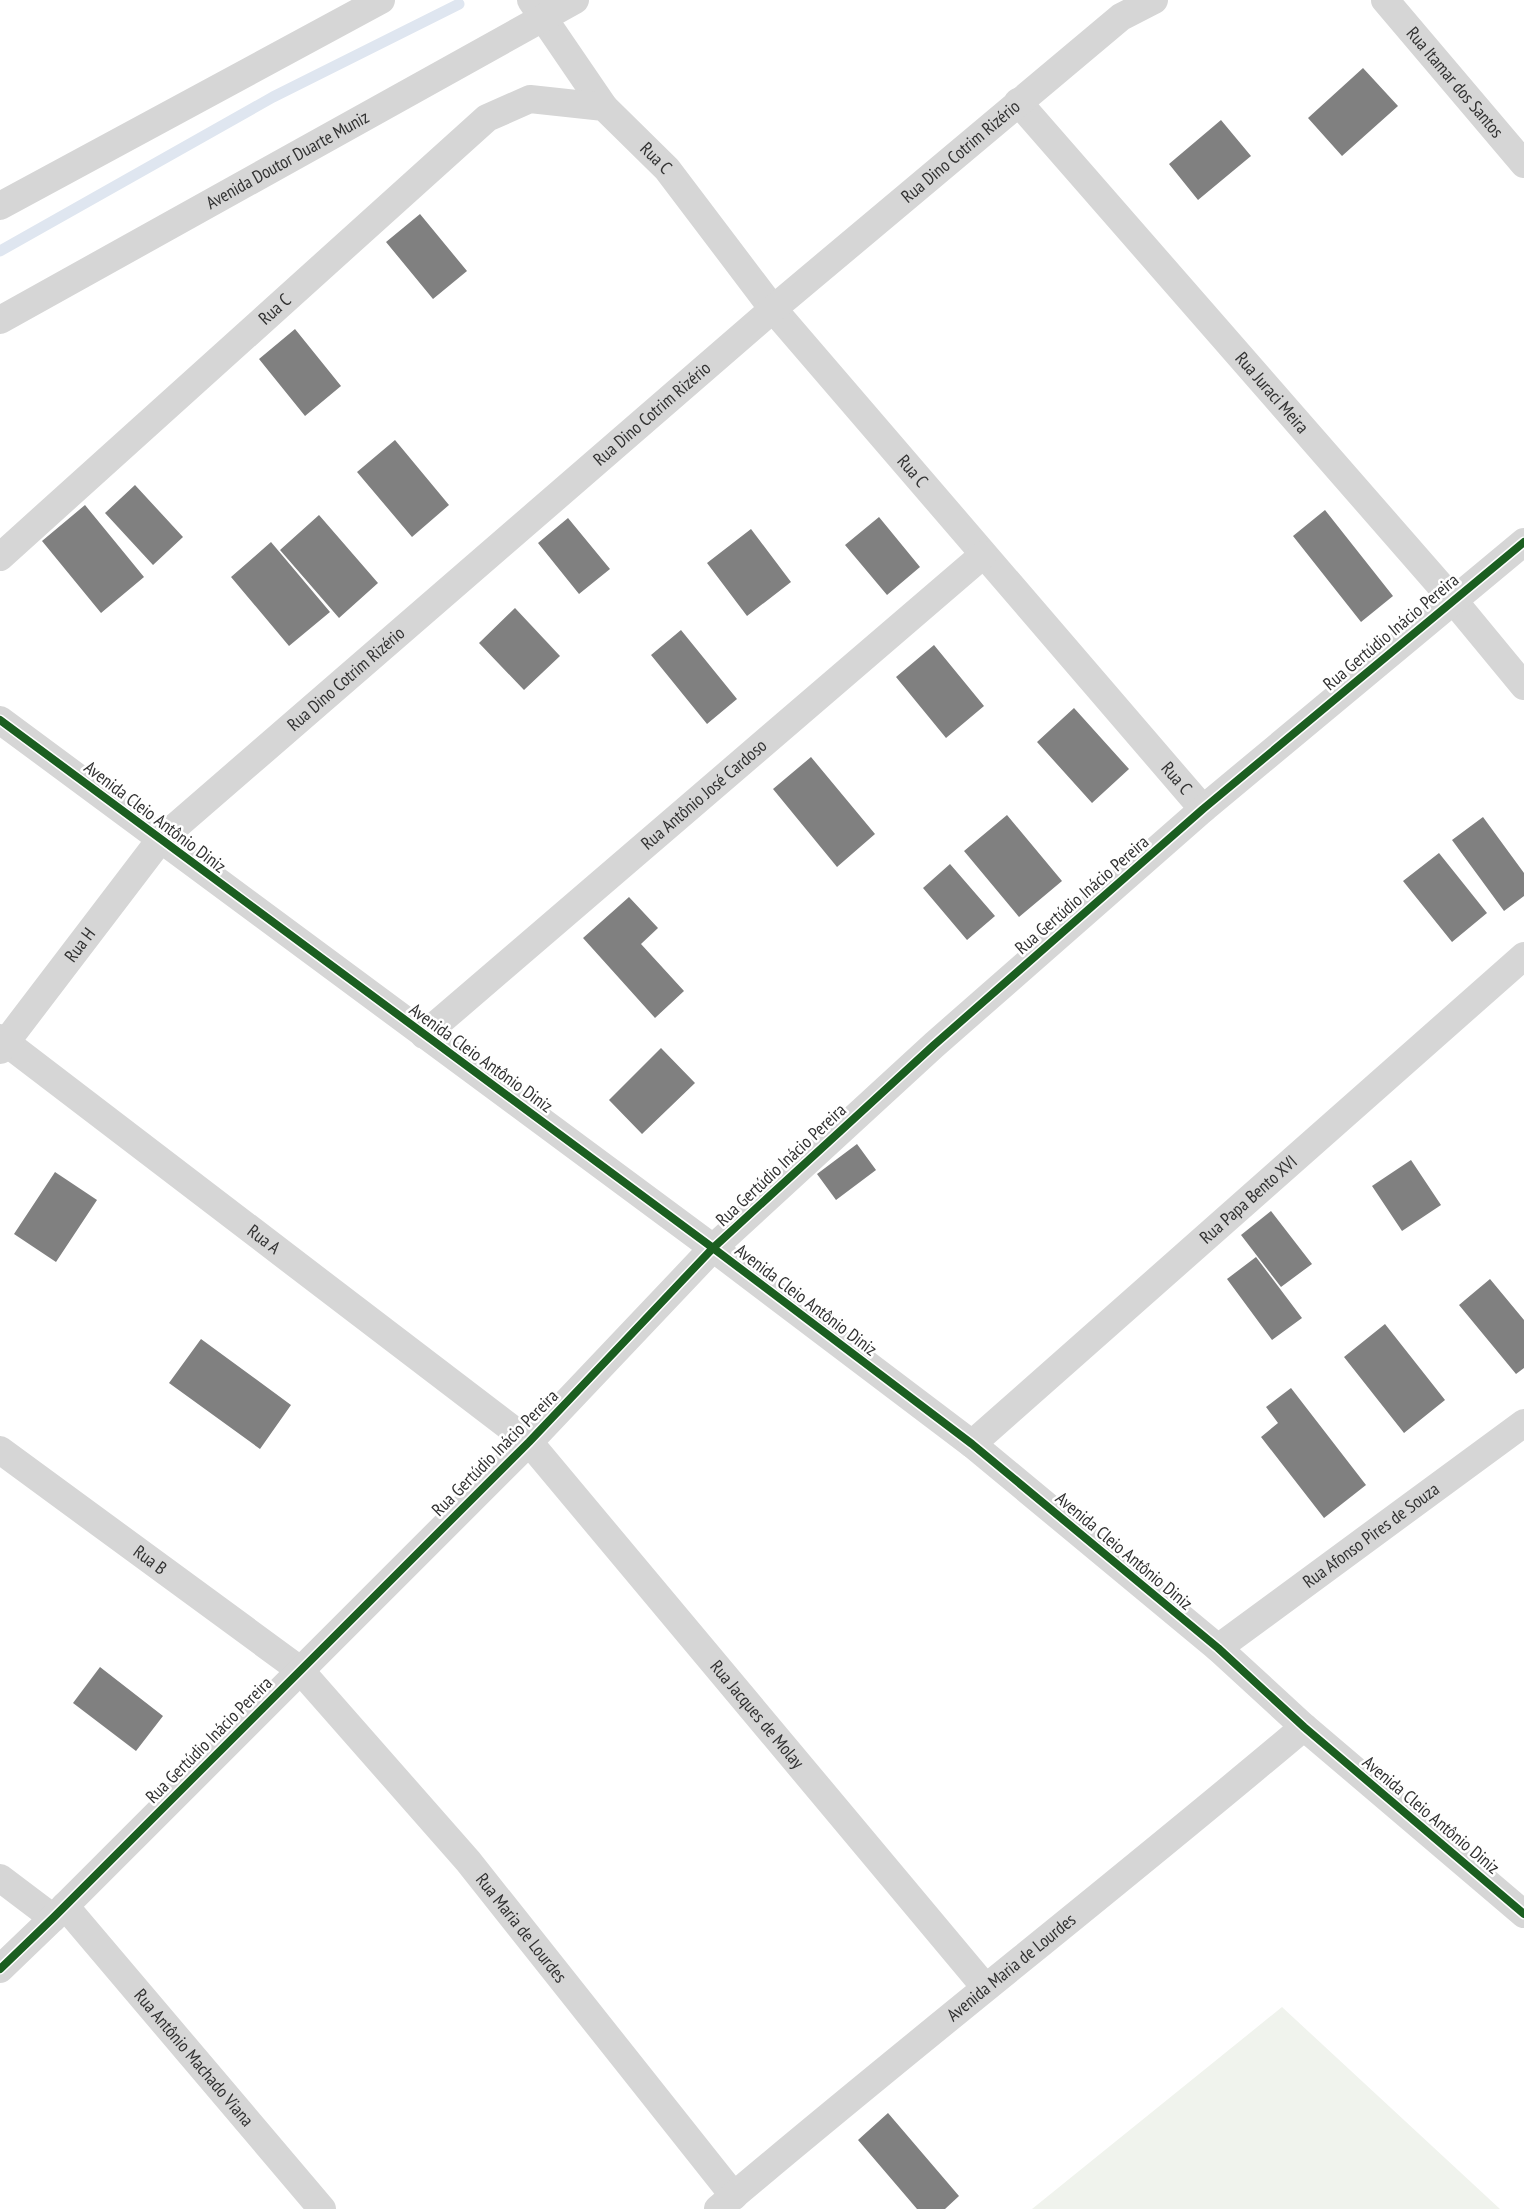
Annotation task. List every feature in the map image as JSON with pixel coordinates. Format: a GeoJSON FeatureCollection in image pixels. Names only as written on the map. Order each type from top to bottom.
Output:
{"type":"FeatureCollection","features":[{"type":"Feature","properties":{"kind":"street"},"geometry":{"type":"LineString","coordinates":[[0,206],[380,0]]}},
{"type":"Feature","properties":{"kind":"street","name":"Avenida Doutor Duarte Muniz"},"geometry":{"type":"LineString","coordinates":[[0,320],[537,9],[575,0]]}},
{"type":"Feature","properties":{"kind":"street","name":"Rua Dino Cotrim Rizério"},"geometry":{"type":"LineString","coordinates":[[160,840],[773,309],[1120,18],[1154,0]]}},
{"type":"Feature","properties":{"kind":"street","name":"Rua Itamar dos Santos"},"geometry":{"type":"LineString","coordinates":[[1385,0],[1524,164]]}},
{"type":"Feature","properties":{"kind":"street"},"geometry":{"type":"LineString","coordinates":[[537,9],[604,107]]}},
{"type":"Feature","properties":{"kind":"street","name":"Rua C"},"geometry":{"type":"LineString","coordinates":[[0,557],[488,118],[530,100],[604,107],[667,169],[773,309],[1203,809]]}},
{"type":"Feature","properties":{"kind":"street","name":"Rua Juraci Meira"},"geometry":{"type":"LineString","coordinates":[[1018,102],[1453,600],[1524,686]]}},
{"type":"Feature","properties":{"kind":"street","name":"Rua Gertúdio Inácio Pereira"},"geometry":{"type":"LineString","coordinates":[[0,1969],[529,1442],[713,1248],[934,1045],[1203,809],[1524,542]]}},
{"type":"Feature","properties":{"kind":"street","name":"Rua Antônio José Cardoso"},"geometry":{"type":"LineString","coordinates":[[424,1035],[983,555]]}},
{"type":"Feature","properties":{"kind":"street","name":"Avenida Cleio Antônio Diniz"},"geometry":{"type":"LineString","coordinates":[[0,720],[713,1248],[972,1444],[1218,1648],[1304,1726],[1521,1907]]}},
{"type":"Feature","properties":{"kind":"street","name":"Rua H"},"geometry":{"type":"LineString","coordinates":[[2,1043],[160,840]]}},
{"type":"Feature","properties":{"kind":"street","name":"Rua Papa Bento XVI"},"geometry":{"type":"LineString","coordinates":[[972,1444],[1524,956]]}},
{"type":"Feature","properties":{"kind":"street","name":"Rua A"},"geometry":{"type":"LineString","coordinates":[[2,1043],[529,1442]]}},
{"type":"Feature","properties":{"kind":"street","name":"Rua Afonso Pires de Souza"},"geometry":{"type":"LineString","coordinates":[[1218,1648],[1524,1423]]}},
{"type":"Feature","properties":{"kind":"street","name":"Rua Jacques de Molay"},"geometry":{"type":"LineString","coordinates":[[529,1442],[985,1987]]}},
{"type":"Feature","properties":{"kind":"street","name":"Rua B"},"geometry":{"type":"LineString","coordinates":[[0,1450],[300,1670]]}},
{"type":"Feature","properties":{"kind":"street","name":"Rua Maria de Lourdes"},"geometry":{"type":"LineString","coordinates":[[300,1670],[468,1861],[726,2202]]}},
{"type":"Feature","properties":{"kind":"street","name":"Avenida Maria de Lourdes"},"geometry":{"type":"LineString","coordinates":[[726,2202],[985,1987],[1171,1839],[1304,1726]]}},
{"type":"Feature","properties":{"kind":"street"},"geometry":{"type":"LineString","coordinates":[[0,1878],[59,1912]]}},
{"type":"Feature","properties":{"kind":"street","name":"Rua Antônio Machado Viana"},"geometry":{"type":"LineString","coordinates":[[59,1912],[322,2209]]}},
{"type":"Feature","properties":{"kind":"shaded area"},"geometry":{"type":"Polygon","coordinates":[[[1282,2007],[1500,2209],[1032,2209],[1282,2007]]]}},
{"type":"Feature","properties":{"kind":"building"},"geometry":{"type":"Polygon","coordinates":[[[1363,68],[1398,106],[1342,156],[1308,118],[1363,68]]]}},
{"type":"Feature","properties":{"kind":"building"},"geometry":{"type":"Polygon","coordinates":[[[1221,120],[1251,156],[1198,200],[1169,164],[1221,120]]]}},
{"type":"Feature","properties":{"kind":"building"},"geometry":{"type":"Polygon","coordinates":[[[420,214],[467,271],[433,299],[386,242],[420,214]]]}},
{"type":"Feature","properties":{"kind":"building"},"geometry":{"type":"Polygon","coordinates":[[[295,329],[341,386],[305,416],[259,359],[295,329]]]}},
{"type":"Feature","properties":{"kind":"building"},"geometry":{"type":"Polygon","coordinates":[[[395,440],[449,505],[412,537],[357,472],[395,440]]]}},
{"type":"Feature","properties":{"kind":"building"},"geometry":{"type":"Polygon","coordinates":[[[135,485],[183,537],[153,565],[105,513],[135,485]]]}},
{"type":"Feature","properties":{"kind":"building"},"geometry":{"type":"Polygon","coordinates":[[[85,505],[144,577],[101,613],[42,541],[85,505]]]}},
{"type":"Feature","properties":{"kind":"building"},"geometry":{"type":"Polygon","coordinates":[[[1325,510],[1393,596],[1361,622],[1293,536],[1325,510]]]}},
{"type":"Feature","properties":{"kind":"building"},"geometry":{"type":"Polygon","coordinates":[[[319,515],[378,583],[339,618],[280,550],[319,515]]]}},
{"type":"Feature","properties":{"kind":"building"},"geometry":{"type":"Polygon","coordinates":[[[879,517],[920,567],[887,595],[845,545],[879,517]]]}},
{"type":"Feature","properties":{"kind":"building"},"geometry":{"type":"Polygon","coordinates":[[[568,518],[610,569],[579,594],[538,543],[568,518]]]}},
{"type":"Feature","properties":{"kind":"building"},"geometry":{"type":"Polygon","coordinates":[[[751,529],[791,582],[747,616],[707,563],[751,529]]]}},
{"type":"Feature","properties":{"kind":"building"},"geometry":{"type":"Polygon","coordinates":[[[271,542],[330,612],[289,646],[231,577],[271,542]]]}},
{"type":"Feature","properties":{"kind":"building"},"geometry":{"type":"Polygon","coordinates":[[[515,608],[560,656],[524,690],[479,643],[515,608]]]}},
{"type":"Feature","properties":{"kind":"building"},"geometry":{"type":"Polygon","coordinates":[[[681,630],[737,699],[707,724],[651,655],[681,630]]]}},
{"type":"Feature","properties":{"kind":"building"},"geometry":{"type":"Polygon","coordinates":[[[934,645],[984,706],[946,738],[896,677],[934,645]]]}},
{"type":"Feature","properties":{"kind":"building"},"geometry":{"type":"Polygon","coordinates":[[[1074,708],[1129,769],[1092,803],[1037,742],[1074,708]]]}},
{"type":"Feature","properties":{"kind":"building"},"geometry":{"type":"Polygon","coordinates":[[[811,757],[875,834],[837,867],[773,789],[811,757]]]}},
{"type":"Feature","properties":{"kind":"building"},"geometry":{"type":"Polygon","coordinates":[[[1007,815],[1062,881],[1019,917],[964,851],[1007,815]]]}},
{"type":"Feature","properties":{"kind":"building"},"geometry":{"type":"Polygon","coordinates":[[[1483,817],[1524,873],[1524,896],[1504,911],[1452,840],[1483,817]]]}},
{"type":"Feature","properties":{"kind":"building"},"geometry":{"type":"Polygon","coordinates":[[[1439,853],[1487,913],[1452,942],[1403,881],[1439,853]]]}},
{"type":"Feature","properties":{"kind":"building"},"geometry":{"type":"Polygon","coordinates":[[[950,864],[995,916],[967,940],[923,888],[950,864]]]}},
{"type":"Feature","properties":{"kind":"building"},"geometry":{"type":"Polygon","coordinates":[[[629,897],[658,928],[641,944],[684,991],[655,1018],[583,938],[629,897]]]}},
{"type":"Feature","properties":{"kind":"building"},"geometry":{"type":"Polygon","coordinates":[[[661,1048],[695,1083],[642,1134],[609,1100],[661,1048]]]}},
{"type":"Feature","properties":{"kind":"building"},"geometry":{"type":"Polygon","coordinates":[[[857,1144],[876,1170],[836,1200],[817,1174],[857,1144]]]}},
{"type":"Feature","properties":{"kind":"building"},"geometry":{"type":"Polygon","coordinates":[[[1411,1160],[1441,1205],[1402,1231],[1372,1186],[1411,1160]]]}},
{"type":"Feature","properties":{"kind":"building"},"geometry":{"type":"Polygon","coordinates":[[[55,1172],[97,1200],[56,1262],[14,1234],[55,1172]]]}},
{"type":"Feature","properties":{"kind":"building"},"geometry":{"type":"Polygon","coordinates":[[[1271,1211],[1312,1264],[1281,1287],[1241,1235],[1271,1211]]]}},
{"type":"Feature","properties":{"kind":"building"},"geometry":{"type":"Polygon","coordinates":[[[1256,1257],[1302,1318],[1272,1340],[1227,1279],[1256,1257]]]}},
{"type":"Feature","properties":{"kind":"building"},"geometry":{"type":"Polygon","coordinates":[[[1490,1279],[1524,1320],[1524,1368],[1516,1374],[1459,1305],[1490,1279]]]}},
{"type":"Feature","properties":{"kind":"building"},"geometry":{"type":"Polygon","coordinates":[[[1385,1324],[1445,1400],[1404,1433],[1344,1357],[1385,1324]]]}},
{"type":"Feature","properties":{"kind":"building"},"geometry":{"type":"Polygon","coordinates":[[[201,1339],[291,1405],[260,1449],[169,1383],[201,1339]]]}},
{"type":"Feature","properties":{"kind":"building"},"geometry":{"type":"Polygon","coordinates":[[[1291,1388],[1366,1485],[1324,1518],[1261,1437],[1278,1423],[1266,1407],[1291,1388]]]}},
{"type":"Feature","properties":{"kind":"building"},"geometry":{"type":"Polygon","coordinates":[[[100,1667],[163,1716],[136,1751],[73,1703],[100,1667]]]}},
{"type":"Feature","properties":{"kind":"building"},"geometry":{"type":"Polygon","coordinates":[[[888,2113],[959,2196],[945,2209],[917,2209],[858,2140],[888,2113]]]}},
{"type":"Feature","properties":{"kind":"waterway"},"geometry":{"type":"LineString","coordinates":[[0,251],[273,97],[459,4]]}},
{"type":"Feature","properties":{"kind":"cycle path"},"geometry":{"type":"LineString","coordinates":[[0,1969],[529,1442],[713,1248],[934,1045],[1203,809],[1524,542]]}},
{"type":"Feature","properties":{"kind":"cycle path"},"geometry":{"type":"LineString","coordinates":[[0,720],[713,1248],[972,1444],[1218,1648],[1304,1727],[1524,1914]]}}]}
